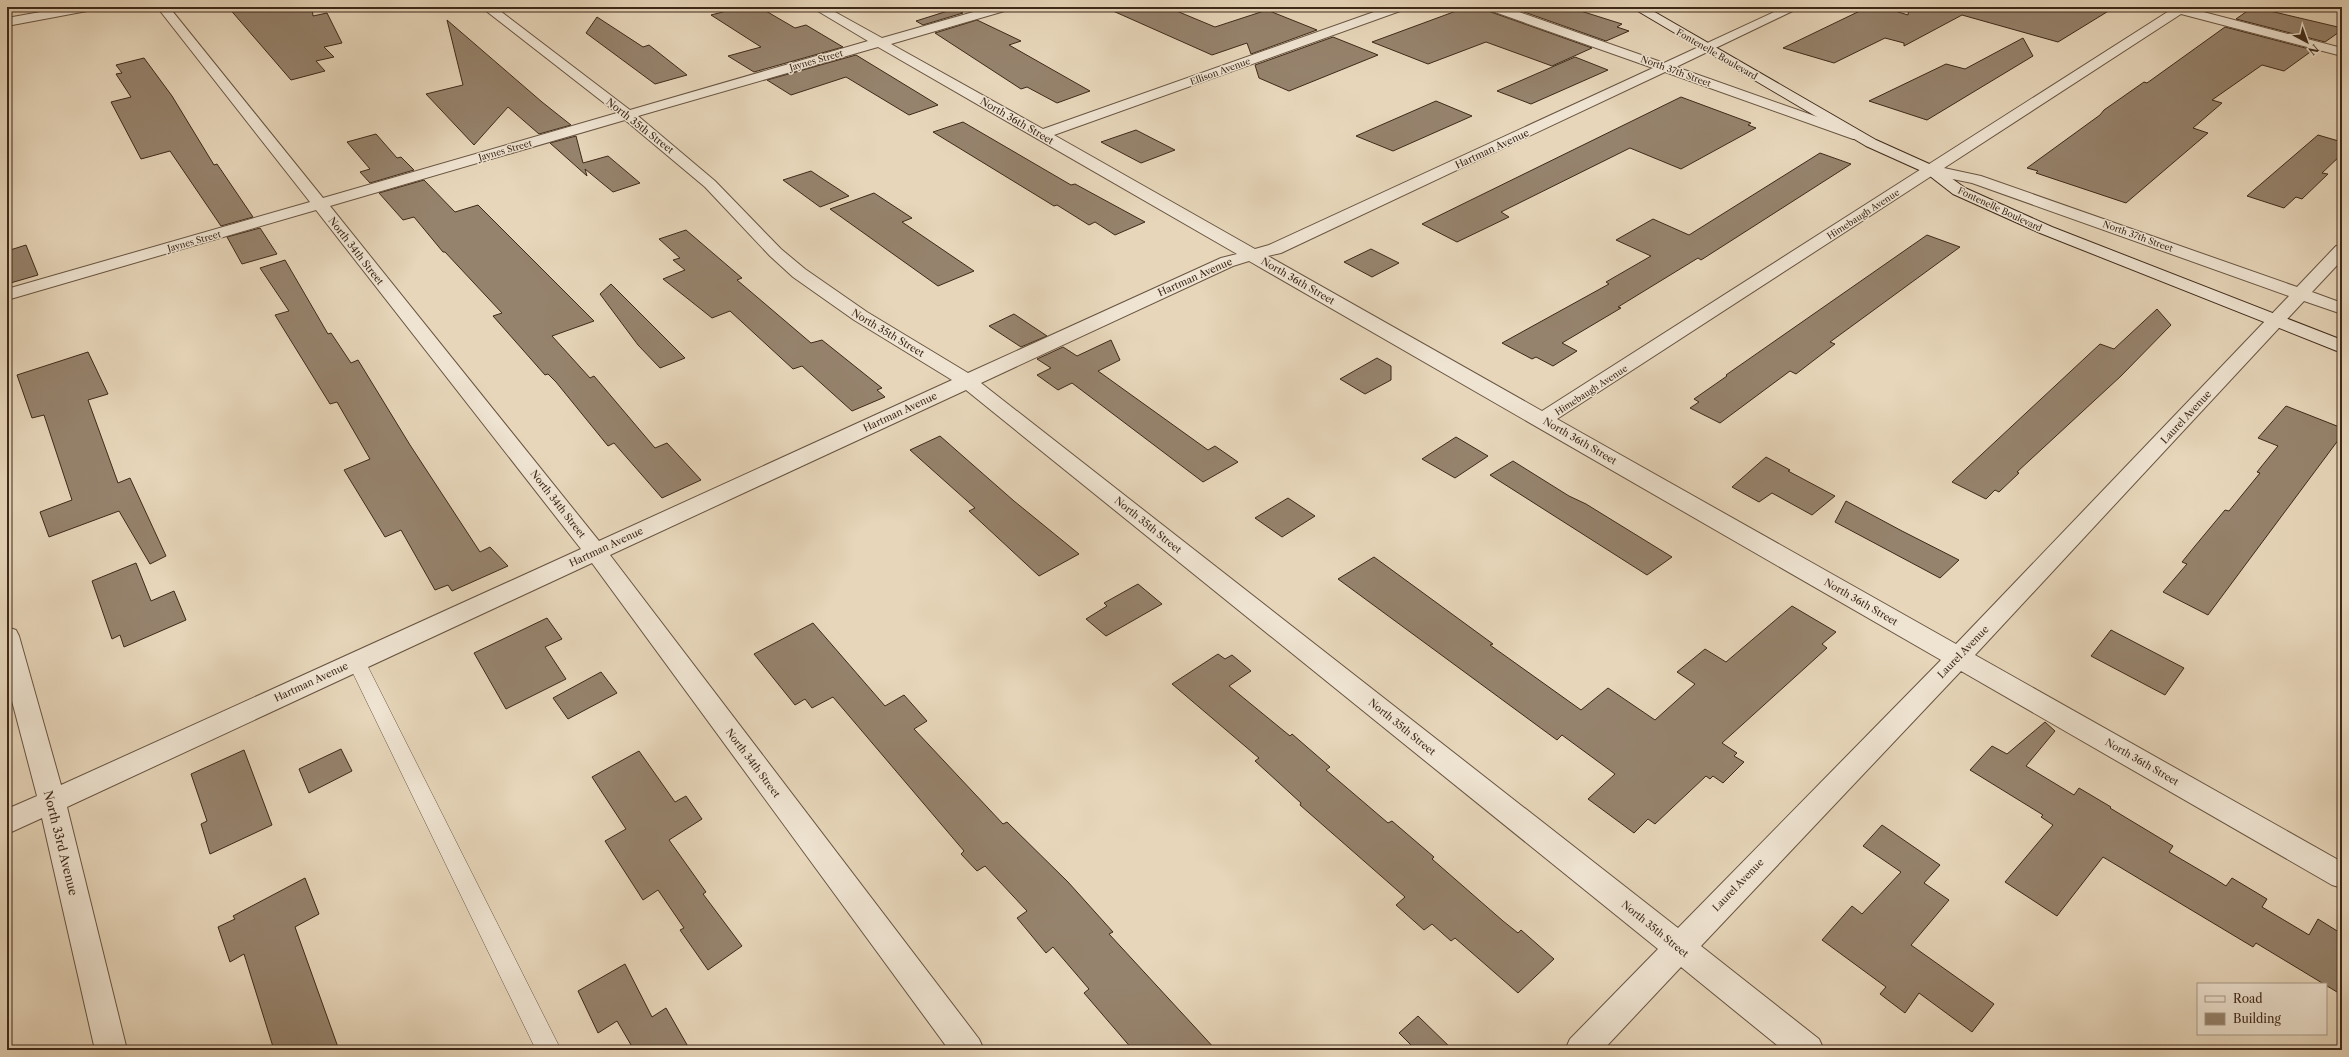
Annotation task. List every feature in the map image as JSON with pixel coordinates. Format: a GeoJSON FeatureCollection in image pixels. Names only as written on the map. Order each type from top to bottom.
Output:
{"type":"FeatureCollection","features":[{"type":"Feature","properties":{"kind":"street"},"geometry":{"type":"LineString","coordinates":[[7,22],[87,7]]}},
{"type":"Feature","properties":{"kind":"street","name":"North 34th Street"},"geometry":{"type":"LineString","coordinates":[[164,7],[596,552],[968,1050]]}},
{"type":"Feature","properties":{"kind":"street","name":"North 35th Street"},"geometry":{"type":"LineString","coordinates":[[487,7],[626,115],[711,185],[738,211],[769,246],[798,272],[854,313],[967,381],[1808,1050]]}},
{"type":"Feature","properties":{"kind":"street","name":"North 36th Street"},"geometry":{"type":"LineString","coordinates":[[817,7],[2342,876]]}},
{"type":"Feature","properties":{"kind":"street","name":"Jaynes Street"},"geometry":{"type":"LineString","coordinates":[[7,295],[1004,7]]}},
{"type":"Feature","properties":{"kind":"street","name":"Ellison Avenue"},"geometry":{"type":"LineString","coordinates":[[1041,135],[1398,7]]}},
{"type":"Feature","properties":{"kind":"street","name":"North 37th Street"},"geometry":{"type":"LineString","coordinates":[[1493,7],[1858,136]]}},
{"type":"Feature","properties":{"kind":"street","name":"Fontenelle Boulevard"},"geometry":{"type":"LineString","coordinates":[[1637,7],[1858,136],[1931,170],[1959,191],[2019,219],[2342,347]]}},
{"type":"Feature","properties":{"kind":"street","name":"Hartman Avenue"},"geometry":{"type":"LineString","coordinates":[[7,822],[1227,262],[1275,249],[1795,7]]}},
{"type":"Feature","properties":{"kind":"street"},"geometry":{"type":"LineString","coordinates":[[2176,8],[2342,52]]}},
{"type":"Feature","properties":{"kind":"street","name":"Himebaugh Avenue"},"geometry":{"type":"LineString","coordinates":[[1542,420],[1931,170],[2176,8]]}},
{"type":"Feature","properties":{"kind":"street","name":"North 37th Street"},"geometry":{"type":"LineString","coordinates":[[1931,170],[1976,179],[2342,309]]}},
{"type":"Feature","properties":{"kind":"street","name":"Laurel Avenue"},"geometry":{"type":"LineString","coordinates":[[1581,1050],[1678,947],[1958,658],[2276,322],[2300,294],[2342,250]]}},
{"type":"Feature","properties":{"kind":"street","name":"North 33rd Avenue"},"geometry":{"type":"LineString","coordinates":[[7,636],[52,801],[111,1050]]}},
{"type":"Feature","properties":{"kind":"lane"},"geometry":{"type":"LineString","coordinates":[[356,661],[549,1050]]}},
{"type":"Feature","properties":{"kind":"building"},"geometry":{"type":"Polygon","coordinates":[[[228,7],[312,7],[313,16],[327,13],[342,43],[324,47],[334,57],[316,61],[325,71],[291,80],[228,7]]]}},
{"type":"Feature","properties":{"kind":"building"},"geometry":{"type":"Polygon","coordinates":[[[742,7],[759,7],[795,28],[806,25],[843,47],[754,72],[728,56],[761,47],[711,15],[742,7]]]}},
{"type":"Feature","properties":{"kind":"building"},"geometry":{"type":"Polygon","coordinates":[[[1104,7],[1167,7],[1215,27],[1267,10],[1317,30],[1251,54],[1247,43],[1212,55],[1104,7]]]}},
{"type":"Feature","properties":{"kind":"building"},"geometry":{"type":"Polygon","coordinates":[[[1467,7],[1486,7],[1488,11],[1592,48],[1552,66],[1486,42],[1428,64],[1372,42],[1467,7]]]}},
{"type":"Feature","properties":{"kind":"building"},"geometry":{"type":"Polygon","coordinates":[[[1510,7],[1568,7],[1622,24],[1617,27],[1629,31],[1606,41],[1510,7]]]}},
{"type":"Feature","properties":{"kind":"building"},"geometry":{"type":"Polygon","coordinates":[[[1868,7],[1882,7],[1908,15],[1909,7],[2115,7],[2058,42],[1962,15],[1904,46],[1904,43],[1885,38],[1834,63],[1783,48],[1868,7]]]}},
{"type":"Feature","properties":{"kind":"building"},"geometry":{"type":"Polygon","coordinates":[[[2253,7],[2342,28],[2342,30],[2325,42],[2236,19],[2253,7]]]}},
{"type":"Feature","properties":{"kind":"building"},"geometry":{"type":"Polygon","coordinates":[[[954,9],[963,13],[923,25],[916,21],[954,9]]]}},
{"type":"Feature","properties":{"kind":"building"},"geometry":{"type":"Polygon","coordinates":[[[597,17],[643,47],[649,45],[687,75],[655,84],[586,33],[597,17]]]}},
{"type":"Feature","properties":{"kind":"building"},"geometry":{"type":"Polygon","coordinates":[[[447,20],[571,125],[539,134],[508,107],[474,145],[426,94],[463,85],[447,20]]]}},
{"type":"Feature","properties":{"kind":"building"},"geometry":{"type":"Polygon","coordinates":[[[977,20],[1021,41],[1009,45],[1090,91],[1057,103],[1027,87],[1021,89],[935,33],[977,20]]]}},
{"type":"Feature","properties":{"kind":"building"},"geometry":{"type":"Polygon","coordinates":[[[2225,27],[2313,50],[2284,71],[2262,65],[2212,100],[2222,103],[2193,128],[2208,133],[2126,203],[2036,173],[2038,171],[2027,168],[2100,115],[2104,110],[2144,82],[2147,83],[2225,27]]]}},
{"type":"Feature","properties":{"kind":"building"},"geometry":{"type":"Polygon","coordinates":[[[1333,37],[1378,55],[1289,91],[1259,78],[1255,65],[1333,37]]]}},
{"type":"Feature","properties":{"kind":"building"},"geometry":{"type":"Polygon","coordinates":[[[2023,38],[2033,56],[1927,120],[1869,101],[1946,64],[1965,69],[2023,38]]]}},
{"type":"Feature","properties":{"kind":"building"},"geometry":{"type":"Polygon","coordinates":[[[856,55],[938,105],[909,115],[846,77],[791,95],[767,80],[856,55]]]}},
{"type":"Feature","properties":{"kind":"building"},"geometry":{"type":"Polygon","coordinates":[[[1575,57],[1608,70],[1531,104],[1497,91],[1575,57]]]}},
{"type":"Feature","properties":{"kind":"building"},"geometry":{"type":"Polygon","coordinates":[[[144,58],[172,96],[214,165],[217,164],[253,217],[221,226],[170,151],[141,159],[111,102],[131,97],[116,74],[122,73],[116,65],[144,58]]]}},
{"type":"Feature","properties":{"kind":"building"},"geometry":{"type":"Polygon","coordinates":[[[1681,97],[1751,123],[1748,125],[1756,128],[1681,169],[1630,148],[1501,212],[1509,217],[1457,242],[1422,224],[1681,97]]]}},
{"type":"Feature","properties":{"kind":"building"},"geometry":{"type":"Polygon","coordinates":[[[1436,101],[1472,116],[1393,151],[1356,136],[1436,101]]]}},
{"type":"Feature","properties":{"kind":"building"},"geometry":{"type":"Polygon","coordinates":[[[963,122],[1071,185],[1075,184],[1145,222],[1115,235],[1095,222],[1089,225],[1057,205],[1054,206],[933,132],[963,122]]]}},
{"type":"Feature","properties":{"kind":"building"},"geometry":{"type":"Polygon","coordinates":[[[1136,130],[1175,150],[1141,163],[1101,142],[1136,130]]]}},
{"type":"Feature","properties":{"kind":"building"},"geometry":{"type":"Polygon","coordinates":[[[376,134],[397,158],[401,157],[414,170],[370,183],[360,172],[370,169],[347,142],[376,134]]]}},
{"type":"Feature","properties":{"kind":"building"},"geometry":{"type":"Polygon","coordinates":[[[2318,135],[2342,142],[2342,154],[2322,173],[2328,174],[2302,199],[2296,197],[2284,208],[2247,196],[2318,135]]]}},
{"type":"Feature","properties":{"kind":"building"},"geometry":{"type":"Polygon","coordinates":[[[576,136],[583,163],[608,156],[640,183],[613,192],[585,169],[587,176],[550,143],[576,136]]]}},
{"type":"Feature","properties":{"kind":"building"},"geometry":{"type":"Polygon","coordinates":[[[1820,153],[1851,164],[1701,260],[1698,258],[1618,307],[1621,308],[1562,343],[1577,351],[1553,366],[1536,357],[1532,359],[1502,343],[1609,284],[1606,282],[1651,256],[1616,240],[1653,219],[1689,235],[1820,153]]]}},
{"type":"Feature","properties":{"kind":"building"},"geometry":{"type":"Polygon","coordinates":[[[811,171],[849,196],[820,207],[783,180],[811,171]]]}},
{"type":"Feature","properties":{"kind":"building"},"geometry":{"type":"Polygon","coordinates":[[[424,180],[455,212],[478,205],[594,321],[552,336],[590,378],[594,376],[655,448],[667,443],[701,480],[662,498],[614,443],[608,446],[556,382],[548,374],[545,375],[493,316],[502,313],[445,252],[443,252],[414,217],[403,220],[379,193],[424,180]]]}},
{"type":"Feature","properties":{"kind":"building"},"geometry":{"type":"Polygon","coordinates":[[[874,193],[912,218],[902,222],[974,271],[938,286],[830,209],[874,193]]]}},
{"type":"Feature","properties":{"kind":"building"},"geometry":{"type":"Polygon","coordinates":[[[260,228],[277,254],[242,264],[227,237],[260,228]]]}},
{"type":"Feature","properties":{"kind":"building"},"geometry":{"type":"Polygon","coordinates":[[[686,230],[742,278],[737,280],[811,343],[822,340],[882,388],[877,390],[885,397],[852,411],[802,366],[793,369],[730,311],[712,318],[663,279],[685,270],[673,260],[680,258],[659,239],[686,230]]]}},
{"type":"Feature","properties":{"kind":"building"},"geometry":{"type":"Polygon","coordinates":[[[1927,235],[1960,247],[1830,342],[1835,344],[1796,374],[1790,371],[1720,423],[1690,408],[1699,402],[1694,399],[1727,376],[1726,375],[1927,235]]]}},
{"type":"Feature","properties":{"kind":"building"},"geometry":{"type":"Polygon","coordinates":[[[26,245],[38,275],[7,284],[7,251],[26,245]]]}},
{"type":"Feature","properties":{"kind":"building"},"geometry":{"type":"Polygon","coordinates":[[[1371,249],[1399,263],[1372,277],[1344,262],[1371,249]]]}},
{"type":"Feature","properties":{"kind":"building"},"geometry":{"type":"Polygon","coordinates":[[[285,260],[328,334],[331,333],[351,363],[358,360],[410,445],[480,552],[490,547],[508,566],[452,591],[448,585],[435,590],[401,530],[385,537],[344,470],[370,459],[337,402],[330,404],[275,315],[289,311],[260,268],[285,260]]]}},
{"type":"Feature","properties":{"kind":"building"},"geometry":{"type":"Polygon","coordinates":[[[611,284],[685,358],[660,368],[638,345],[600,294],[611,284]]]}},
{"type":"Feature","properties":{"kind":"building"},"geometry":{"type":"Polygon","coordinates":[[[2157,309],[2171,325],[2121,376],[2017,472],[2019,473],[1999,492],[1995,490],[1986,499],[1952,482],[2100,344],[2114,349],[2157,309]]]}},
{"type":"Feature","properties":{"kind":"building"},"geometry":{"type":"Polygon","coordinates":[[[1014,314],[1047,336],[1021,347],[989,326],[1014,314]]]}},
{"type":"Feature","properties":{"kind":"building"},"geometry":{"type":"Polygon","coordinates":[[[1111,340],[1120,360],[1098,371],[1208,450],[1215,446],[1238,462],[1203,482],[1072,383],[1058,390],[1037,375],[1051,368],[1037,359],[1063,347],[1077,356],[1111,340]]]}},
{"type":"Feature","properties":{"kind":"building"},"geometry":{"type":"Polygon","coordinates":[[[88,352],[108,394],[88,400],[118,483],[130,478],[166,556],[150,564],[119,511],[49,537],[40,512],[72,500],[44,415],[32,418],[17,375],[88,352]]]}},
{"type":"Feature","properties":{"kind":"building"},"geometry":{"type":"Polygon","coordinates":[[[1377,358],[1391,366],[1391,380],[1365,394],[1340,379],[1377,358]]]}},
{"type":"Feature","properties":{"kind":"building"},"geometry":{"type":"Polygon","coordinates":[[[2286,406],[2342,428],[2342,435],[2208,615],[2163,592],[2187,564],[2182,562],[2225,510],[2229,511],[2260,473],[2257,472],[2278,446],[2258,438],[2286,406]]]}},
{"type":"Feature","properties":{"kind":"building"},"geometry":{"type":"Polygon","coordinates":[[[940,436],[1014,501],[1079,554],[1039,576],[969,511],[975,508],[910,450],[940,436]]]}},
{"type":"Feature","properties":{"kind":"building"},"geometry":{"type":"Polygon","coordinates":[[[1456,437],[1488,456],[1455,478],[1422,459],[1456,437]]]}},
{"type":"Feature","properties":{"kind":"building"},"geometry":{"type":"Polygon","coordinates":[[[1766,457],[1790,470],[1788,471],[1835,496],[1812,515],[1772,493],[1759,502],[1732,487],[1766,457]]]}},
{"type":"Feature","properties":{"kind":"building"},"geometry":{"type":"Polygon","coordinates":[[[1513,461],[1672,557],[1647,575],[1490,475],[1513,461]]]}},
{"type":"Feature","properties":{"kind":"building"},"geometry":{"type":"Polygon","coordinates":[[[1288,498],[1315,516],[1282,537],[1255,518],[1288,498]]]}},
{"type":"Feature","properties":{"kind":"building"},"geometry":{"type":"Polygon","coordinates":[[[1846,501],[1959,560],[1940,578],[1835,522],[1846,501]]]}},
{"type":"Feature","properties":{"kind":"building"},"geometry":{"type":"Polygon","coordinates":[[[1374,557],[1493,644],[1490,645],[1581,710],[1608,688],[1655,720],[1695,684],[1677,672],[1705,649],[1726,662],[1792,606],[1836,632],[1822,644],[1827,648],[1722,743],[1737,753],[1734,756],[1744,762],[1723,783],[1713,776],[1710,779],[1706,776],[1655,824],[1648,819],[1634,833],[1588,799],[1615,774],[1562,735],[1557,740],[1338,579],[1374,557]]]}},
{"type":"Feature","properties":{"kind":"building"},"geometry":{"type":"Polygon","coordinates":[[[136,563],[151,601],[174,591],[186,620],[124,647],[120,635],[112,639],[92,581],[136,563]]]}},
{"type":"Feature","properties":{"kind":"building"},"geometry":{"type":"Polygon","coordinates":[[[1138,584],[1162,604],[1106,636],[1086,619],[1107,606],[1104,603],[1138,584]]]}},
{"type":"Feature","properties":{"kind":"building"},"geometry":{"type":"Polygon","coordinates":[[[547,618],[562,639],[545,647],[566,679],[506,709],[474,653],[547,618]]]}},
{"type":"Feature","properties":{"kind":"building"},"geometry":{"type":"Polygon","coordinates":[[[813,623],[885,706],[904,695],[927,721],[914,729],[1003,824],[1007,822],[1068,882],[1113,932],[1109,934],[1216,1050],[1133,1050],[1084,993],[1089,989],[1053,947],[1046,953],[1017,918],[1027,911],[985,866],[977,871],[961,854],[964,851],[833,697],[812,708],[805,699],[795,705],[754,654],[813,623]]]}},
{"type":"Feature","properties":{"kind":"building"},"geometry":{"type":"Polygon","coordinates":[[[2111,630],[2184,668],[2165,695],[2091,656],[2111,630]]]}},
{"type":"Feature","properties":{"kind":"building"},"geometry":{"type":"Polygon","coordinates":[[[1218,654],[1225,659],[1232,655],[1251,671],[1229,686],[1290,736],[1292,734],[1330,767],[1326,770],[1388,823],[1392,821],[1434,857],[1432,859],[1503,921],[1518,933],[1521,930],[1554,959],[1518,993],[1455,938],[1451,941],[1432,924],[1424,930],[1396,905],[1405,897],[1300,805],[1301,803],[1255,761],[1259,758],[1172,684],[1218,654]]]}},
{"type":"Feature","properties":{"kind":"building"},"geometry":{"type":"Polygon","coordinates":[[[601,672],[617,693],[568,719],[553,698],[601,672]]]}},
{"type":"Feature","properties":{"kind":"building"},"geometry":{"type":"Polygon","coordinates":[[[2045,722],[2055,731],[2026,766],[2074,795],[2079,788],[2111,807],[2110,808],[2173,846],[2169,852],[2226,886],[2232,878],[2267,899],[2262,907],[2309,935],[2318,919],[2342,934],[2342,995],[2327,986],[2327,983],[2322,983],[2256,943],[2253,947],[2103,857],[2057,916],[2005,882],[2053,825],[2041,817],[2043,815],[1970,770],[1992,746],[2007,754],[2045,722]]]}},
{"type":"Feature","properties":{"kind":"building"},"geometry":{"type":"Polygon","coordinates":[[[341,749],[352,771],[309,793],[299,769],[341,749]]]}},
{"type":"Feature","properties":{"kind":"building"},"geometry":{"type":"Polygon","coordinates":[[[244,750],[272,825],[210,854],[201,824],[207,821],[191,774],[244,750]]]}},
{"type":"Feature","properties":{"kind":"building"},"geometry":{"type":"Polygon","coordinates":[[[639,751],[675,802],[686,796],[702,819],[669,840],[706,892],[703,894],[742,946],[708,970],[680,930],[684,928],[658,890],[643,900],[605,841],[626,829],[592,777],[639,751]]]}},
{"type":"Feature","properties":{"kind":"building"},"geometry":{"type":"Polygon","coordinates":[[[1882,825],[1940,865],[1924,883],[1949,900],[1911,945],[1994,1004],[1972,1032],[1919,993],[1905,1013],[1880,994],[1886,987],[1822,940],[1852,906],[1862,914],[1901,872],[1863,846],[1882,825]]]}},
{"type":"Feature","properties":{"kind":"building"},"geometry":{"type":"Polygon","coordinates":[[[305,878],[319,914],[295,927],[339,1050],[274,1050],[244,954],[230,962],[218,927],[235,919],[233,916],[305,878]]]}},
{"type":"Feature","properties":{"kind":"building"},"geometry":{"type":"Polygon","coordinates":[[[625,964],[652,1017],[666,1008],[690,1050],[634,1050],[617,1021],[598,1033],[578,991],[625,964]]]}},
{"type":"Feature","properties":{"kind":"building"},"geometry":{"type":"Polygon","coordinates":[[[1418,1016],[1453,1050],[1416,1050],[1399,1033],[1418,1016]]]}}]}
